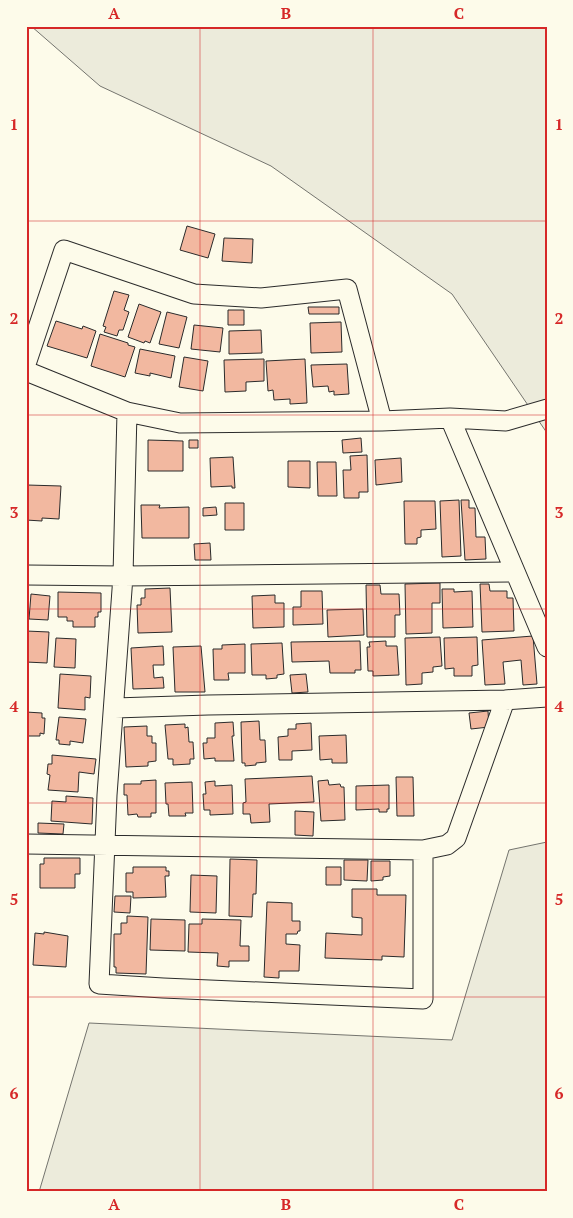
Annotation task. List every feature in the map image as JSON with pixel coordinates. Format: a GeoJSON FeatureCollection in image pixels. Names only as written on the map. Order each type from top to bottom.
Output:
{"type":"FeatureCollection","features":[{"type":"Feature","properties":{"kind":"street"},"geometry":{"type":"LineString","coordinates":[[26,364],[64,250],[194,294],[261,298],[347,289],[382,421]]}},
{"type":"Feature","properties":{"kind":"street"},"geometry":{"type":"LineString","coordinates":[[26,371],[127,412],[180,423],[382,421],[450,418],[506,421],[547,409]]}},
{"type":"Feature","properties":{"kind":"street"},"geometry":{"type":"LineString","coordinates":[[127,412],[123,576],[115,708],[107,795],[99,984],[173,989],[423,999],[423,850]]}},
{"type":"Feature","properties":{"kind":"street"},"geometry":{"type":"LineString","coordinates":[[450,418],[547,647]]}},
{"type":"Feature","properties":{"kind":"street"},"geometry":{"type":"LineString","coordinates":[[26,575],[123,576],[514,572]]}},
{"type":"Feature","properties":{"kind":"street"},"geometry":{"type":"LineString","coordinates":[[115,708],[505,700],[547,697]]}},
{"type":"Feature","properties":{"kind":"street"},"geometry":{"type":"LineString","coordinates":[[26,844],[423,850],[447,845],[456,838],[505,700]]}},
{"type":"Feature","properties":{"kind":"shaded area"},"geometry":{"type":"Polygon","coordinates":[[[31,26],[547,26],[547,433],[452,294],[271,166],[100,86],[31,26]]]}},
{"type":"Feature","properties":{"kind":"shaded area"},"geometry":{"type":"Polygon","coordinates":[[[547,842],[547,1192],[39,1192],[89,1023],[452,1040],[509,850],[547,842]]]}},
{"type":"Feature","properties":{"kind":"building"},"geometry":{"type":"Polygon","coordinates":[[[187,226],[215,234],[208,258],[180,250],[187,226]]]}},
{"type":"Feature","properties":{"kind":"building"},"geometry":{"type":"Polygon","coordinates":[[[224,238],[253,239],[252,263],[222,261],[224,238]]]}},
{"type":"Feature","properties":{"kind":"building"},"geometry":{"type":"Polygon","coordinates":[[[114,291],[129,295],[124,310],[129,312],[123,330],[119,330],[117,336],[104,332],[106,327],[103,326],[114,291]]]}},
{"type":"Feature","properties":{"kind":"building"},"geometry":{"type":"Polygon","coordinates":[[[139,304],[161,312],[150,343],[145,341],[144,343],[128,337],[139,304]]]}},
{"type":"Feature","properties":{"kind":"building"},"geometry":{"type":"Polygon","coordinates":[[[308,307],[339,307],[339,314],[309,314],[308,307]]]}},
{"type":"Feature","properties":{"kind":"building"},"geometry":{"type":"Polygon","coordinates":[[[228,310],[244,310],[244,325],[228,325],[228,310]]]}},
{"type":"Feature","properties":{"kind":"building"},"geometry":{"type":"Polygon","coordinates":[[[167,312],[187,317],[179,348],[159,344],[167,312]]]}},
{"type":"Feature","properties":{"kind":"building"},"geometry":{"type":"Polygon","coordinates":[[[56,321],[82,329],[83,326],[96,331],[87,358],[47,346],[56,321]]]}},
{"type":"Feature","properties":{"kind":"building"},"geometry":{"type":"Polygon","coordinates":[[[341,322],[342,352],[311,353],[310,323],[341,322]]]}},
{"type":"Feature","properties":{"kind":"building"},"geometry":{"type":"Polygon","coordinates":[[[194,325],[223,328],[220,352],[191,349],[194,325]]]}},
{"type":"Feature","properties":{"kind":"building"},"geometry":{"type":"Polygon","coordinates":[[[261,330],[262,353],[229,354],[229,331],[261,330]]]}},
{"type":"Feature","properties":{"kind":"building"},"geometry":{"type":"Polygon","coordinates":[[[100,334],[135,347],[125,377],[91,366],[100,334]]]}},
{"type":"Feature","properties":{"kind":"building"},"geometry":{"type":"Polygon","coordinates":[[[140,349],[175,356],[171,378],[150,373],[150,376],[135,373],[140,349]]]}},
{"type":"Feature","properties":{"kind":"building"},"geometry":{"type":"Polygon","coordinates":[[[184,357],[208,361],[203,391],[179,387],[184,357]]]}},
{"type":"Feature","properties":{"kind":"building"},"geometry":{"type":"Polygon","coordinates":[[[264,359],[264,381],[246,382],[246,391],[225,392],[224,360],[264,359]]]}},
{"type":"Feature","properties":{"kind":"building"},"geometry":{"type":"Polygon","coordinates":[[[305,359],[307,403],[290,404],[290,399],[274,400],[273,390],[268,391],[266,361],[305,359]]]}},
{"type":"Feature","properties":{"kind":"building"},"geometry":{"type":"Polygon","coordinates":[[[347,364],[349,394],[334,395],[334,391],[329,392],[328,386],[313,387],[311,365],[347,364]]]}},
{"type":"Feature","properties":{"kind":"building"},"geometry":{"type":"Polygon","coordinates":[[[361,438],[362,452],[343,453],[342,440],[361,438]]]}},
{"type":"Feature","properties":{"kind":"building"},"geometry":{"type":"Polygon","coordinates":[[[148,440],[183,441],[183,471],[148,471],[148,440]]]}},
{"type":"Feature","properties":{"kind":"building"},"geometry":{"type":"Polygon","coordinates":[[[189,440],[198,440],[198,448],[189,448],[189,440]]]}},
{"type":"Feature","properties":{"kind":"building"},"geometry":{"type":"Polygon","coordinates":[[[367,455],[368,492],[359,492],[359,498],[344,498],[343,470],[351,470],[350,456],[367,455]]]}},
{"type":"Feature","properties":{"kind":"building"},"geometry":{"type":"Polygon","coordinates":[[[233,457],[235,488],[232,488],[232,486],[211,487],[210,458],[233,457]]]}},
{"type":"Feature","properties":{"kind":"building"},"geometry":{"type":"Polygon","coordinates":[[[401,458],[402,482],[376,485],[375,460],[401,458]]]}},
{"type":"Feature","properties":{"kind":"building"},"geometry":{"type":"Polygon","coordinates":[[[288,461],[310,461],[310,488],[288,487],[288,461]]]}},
{"type":"Feature","properties":{"kind":"building"},"geometry":{"type":"Polygon","coordinates":[[[317,462],[336,462],[337,496],[318,496],[317,462]]]}},
{"type":"Feature","properties":{"kind":"building"},"geometry":{"type":"Polygon","coordinates":[[[27,485],[61,486],[59,519],[42,518],[42,521],[26,520],[27,485]]]}},
{"type":"Feature","properties":{"kind":"building"},"geometry":{"type":"Polygon","coordinates":[[[459,500],[461,556],[442,557],[440,501],[459,500]]]}},
{"type":"Feature","properties":{"kind":"building"},"geometry":{"type":"Polygon","coordinates":[[[461,500],[469,500],[469,508],[475,508],[476,537],[485,537],[486,559],[465,560],[461,500]]]}},
{"type":"Feature","properties":{"kind":"building"},"geometry":{"type":"Polygon","coordinates":[[[404,501],[435,501],[436,529],[421,530],[421,537],[417,538],[417,544],[405,544],[404,501]]]}},
{"type":"Feature","properties":{"kind":"building"},"geometry":{"type":"Polygon","coordinates":[[[225,503],[244,503],[244,530],[225,530],[225,503]]]}},
{"type":"Feature","properties":{"kind":"building"},"geometry":{"type":"Polygon","coordinates":[[[141,505],[160,505],[159,508],[189,507],[189,538],[142,538],[141,505]]]}},
{"type":"Feature","properties":{"kind":"building"},"geometry":{"type":"Polygon","coordinates":[[[216,507],[217,515],[203,516],[203,508],[216,507]]]}},
{"type":"Feature","properties":{"kind":"building"},"geometry":{"type":"Polygon","coordinates":[[[210,543],[211,560],[195,560],[194,544],[210,543]]]}},
{"type":"Feature","properties":{"kind":"building"},"geometry":{"type":"Polygon","coordinates":[[[440,583],[440,603],[432,603],[432,633],[406,634],[405,584],[440,583]]]}},
{"type":"Feature","properties":{"kind":"building"},"geometry":{"type":"Polygon","coordinates":[[[480,584],[489,584],[490,591],[507,591],[507,598],[513,598],[514,631],[482,632],[480,584]]]}},
{"type":"Feature","properties":{"kind":"building"},"geometry":{"type":"Polygon","coordinates":[[[366,585],[380,585],[381,594],[399,594],[400,615],[395,615],[395,637],[367,637],[366,585]]]}},
{"type":"Feature","properties":{"kind":"building"},"geometry":{"type":"Polygon","coordinates":[[[170,588],[172,632],[138,633],[137,605],[141,605],[141,598],[145,598],[145,589],[170,588]]]}},
{"type":"Feature","properties":{"kind":"building"},"geometry":{"type":"Polygon","coordinates":[[[442,589],[454,589],[454,592],[472,591],[473,627],[443,628],[442,589]]]}},
{"type":"Feature","properties":{"kind":"building"},"geometry":{"type":"Polygon","coordinates":[[[301,591],[322,591],[323,624],[293,625],[293,607],[301,607],[301,591]]]}},
{"type":"Feature","properties":{"kind":"building"},"geometry":{"type":"Polygon","coordinates":[[[58,592],[101,593],[101,612],[98,612],[98,617],[95,617],[95,627],[73,627],[73,621],[67,621],[67,617],[58,617],[58,592]]]}},
{"type":"Feature","properties":{"kind":"building"},"geometry":{"type":"Polygon","coordinates":[[[31,594],[50,596],[48,620],[29,619],[31,594]]]}},
{"type":"Feature","properties":{"kind":"building"},"geometry":{"type":"Polygon","coordinates":[[[275,595],[275,603],[284,603],[284,627],[253,628],[252,596],[275,595]]]}},
{"type":"Feature","properties":{"kind":"building"},"geometry":{"type":"Polygon","coordinates":[[[363,609],[364,635],[328,637],[327,610],[363,609]]]}},
{"type":"Feature","properties":{"kind":"building"},"geometry":{"type":"Polygon","coordinates":[[[26,631],[49,632],[47,663],[26,662],[26,631]]]}},
{"type":"Feature","properties":{"kind":"building"},"geometry":{"type":"Polygon","coordinates":[[[533,636],[537,684],[523,685],[521,660],[503,662],[505,684],[485,685],[482,640],[533,636]]]}},
{"type":"Feature","properties":{"kind":"building"},"geometry":{"type":"Polygon","coordinates":[[[440,637],[442,666],[433,667],[433,672],[422,673],[422,684],[406,685],[405,638],[440,637]]]}},
{"type":"Feature","properties":{"kind":"building"},"geometry":{"type":"Polygon","coordinates":[[[477,637],[478,665],[472,666],[472,676],[454,676],[454,668],[445,669],[444,638],[477,637]]]}},
{"type":"Feature","properties":{"kind":"building"},"geometry":{"type":"Polygon","coordinates":[[[56,638],[76,639],[75,668],[54,667],[56,638]]]}},
{"type":"Feature","properties":{"kind":"building"},"geometry":{"type":"Polygon","coordinates":[[[360,641],[361,670],[355,670],[355,673],[330,673],[329,661],[292,662],[291,642],[360,641]]]}},
{"type":"Feature","properties":{"kind":"building"},"geometry":{"type":"Polygon","coordinates":[[[386,641],[386,646],[397,646],[399,675],[373,676],[373,671],[368,671],[367,647],[370,647],[369,642],[386,641]]]}},
{"type":"Feature","properties":{"kind":"building"},"geometry":{"type":"Polygon","coordinates":[[[282,643],[284,674],[277,675],[277,678],[266,679],[266,675],[252,675],[251,644],[282,643]]]}},
{"type":"Feature","properties":{"kind":"building"},"geometry":{"type":"Polygon","coordinates":[[[245,644],[245,673],[228,673],[229,680],[214,680],[213,649],[222,649],[222,645],[245,644]]]}},
{"type":"Feature","properties":{"kind":"building"},"geometry":{"type":"Polygon","coordinates":[[[163,646],[164,665],[153,665],[154,678],[163,677],[164,688],[133,689],[131,648],[163,646]]]}},
{"type":"Feature","properties":{"kind":"building"},"geometry":{"type":"Polygon","coordinates":[[[201,646],[205,692],[175,692],[173,647],[201,646]]]}},
{"type":"Feature","properties":{"kind":"building"},"geometry":{"type":"Polygon","coordinates":[[[60,674],[91,676],[90,698],[85,697],[85,710],[58,708],[60,674]]]}},
{"type":"Feature","properties":{"kind":"building"},"geometry":{"type":"Polygon","coordinates":[[[306,674],[308,692],[292,693],[290,675],[306,674]]]}},
{"type":"Feature","properties":{"kind":"building"},"geometry":{"type":"Polygon","coordinates":[[[488,711],[489,727],[471,729],[469,713],[488,711]]]}},
{"type":"Feature","properties":{"kind":"building"},"geometry":{"type":"Polygon","coordinates":[[[26,712],[42,713],[42,718],[45,718],[44,734],[40,733],[40,736],[26,736],[26,712]]]}},
{"type":"Feature","properties":{"kind":"building"},"geometry":{"type":"Polygon","coordinates":[[[59,717],[86,719],[83,743],[70,741],[70,745],[59,744],[59,740],[56,740],[59,717]]]}},
{"type":"Feature","properties":{"kind":"building"},"geometry":{"type":"Polygon","coordinates":[[[259,721],[260,740],[265,740],[266,762],[245,766],[245,763],[242,763],[241,722],[259,721]]]}},
{"type":"Feature","properties":{"kind":"building"},"geometry":{"type":"Polygon","coordinates":[[[233,722],[234,761],[215,761],[215,758],[204,759],[203,743],[207,743],[207,738],[215,738],[215,723],[233,722]]]}},
{"type":"Feature","properties":{"kind":"building"},"geometry":{"type":"Polygon","coordinates":[[[311,723],[312,750],[292,751],[292,760],[279,760],[278,737],[288,736],[288,729],[296,729],[296,724],[311,723]]]}},
{"type":"Feature","properties":{"kind":"building"},"geometry":{"type":"Polygon","coordinates":[[[185,724],[185,728],[188,727],[189,742],[193,742],[194,759],[190,759],[190,764],[173,765],[173,759],[168,759],[165,725],[185,724]]]}},
{"type":"Feature","properties":{"kind":"building"},"geometry":{"type":"Polygon","coordinates":[[[147,726],[147,736],[152,736],[152,743],[156,743],[156,761],[148,762],[148,766],[126,767],[124,727],[147,726]]]}},
{"type":"Feature","properties":{"kind":"building"},"geometry":{"type":"Polygon","coordinates":[[[346,735],[347,763],[332,763],[332,759],[320,760],[319,736],[346,735]]]}},
{"type":"Feature","properties":{"kind":"building"},"geometry":{"type":"Polygon","coordinates":[[[52,755],[96,759],[94,774],[79,772],[78,792],[48,790],[50,775],[47,774],[48,764],[52,764],[52,755]]]}},
{"type":"Feature","properties":{"kind":"building"},"geometry":{"type":"Polygon","coordinates":[[[312,776],[314,802],[269,804],[270,822],[251,823],[250,814],[243,814],[243,803],[246,802],[245,779],[312,776]]]}},
{"type":"Feature","properties":{"kind":"building"},"geometry":{"type":"Polygon","coordinates":[[[396,777],[413,777],[414,816],[397,816],[396,777]]]}},
{"type":"Feature","properties":{"kind":"building"},"geometry":{"type":"Polygon","coordinates":[[[156,780],[156,813],[151,813],[151,817],[138,817],[137,814],[128,815],[127,795],[124,795],[124,784],[141,784],[141,781],[156,780]]]}},
{"type":"Feature","properties":{"kind":"building"},"geometry":{"type":"Polygon","coordinates":[[[328,780],[329,785],[340,784],[341,787],[344,787],[345,820],[321,821],[318,781],[328,780]]]}},
{"type":"Feature","properties":{"kind":"building"},"geometry":{"type":"Polygon","coordinates":[[[215,781],[215,786],[232,785],[233,814],[210,815],[210,810],[204,810],[203,794],[206,794],[205,782],[215,781]]]}},
{"type":"Feature","properties":{"kind":"building"},"geometry":{"type":"Polygon","coordinates":[[[192,782],[193,813],[185,813],[186,816],[169,816],[168,804],[166,804],[165,783],[192,782]]]}},
{"type":"Feature","properties":{"kind":"building"},"geometry":{"type":"Polygon","coordinates":[[[389,785],[389,809],[387,809],[387,812],[379,812],[379,809],[356,810],[356,786],[389,785]]]}},
{"type":"Feature","properties":{"kind":"building"},"geometry":{"type":"Polygon","coordinates":[[[66,796],[93,798],[92,824],[51,821],[52,801],[66,802],[66,796]]]}},
{"type":"Feature","properties":{"kind":"building"},"geometry":{"type":"Polygon","coordinates":[[[295,811],[314,812],[313,836],[295,835],[295,811]]]}},
{"type":"Feature","properties":{"kind":"building"},"geometry":{"type":"Polygon","coordinates":[[[38,823],[64,824],[63,834],[38,833],[38,823]]]}},
{"type":"Feature","properties":{"kind":"building"},"geometry":{"type":"Polygon","coordinates":[[[44,858],[80,858],[80,874],[75,874],[75,888],[40,888],[40,864],[44,864],[44,858]]]}},
{"type":"Feature","properties":{"kind":"building"},"geometry":{"type":"Polygon","coordinates":[[[230,859],[257,860],[256,894],[253,894],[252,917],[229,916],[230,859]]]}},
{"type":"Feature","properties":{"kind":"building"},"geometry":{"type":"Polygon","coordinates":[[[344,860],[368,860],[367,881],[344,880],[344,860]]]}},
{"type":"Feature","properties":{"kind":"building"},"geometry":{"type":"Polygon","coordinates":[[[371,861],[390,861],[390,876],[383,877],[383,880],[371,881],[371,861]]]}},
{"type":"Feature","properties":{"kind":"building"},"geometry":{"type":"Polygon","coordinates":[[[133,867],[166,867],[166,871],[169,871],[169,876],[165,876],[166,897],[133,898],[133,892],[126,892],[126,873],[133,873],[133,867]]]}},
{"type":"Feature","properties":{"kind":"building"},"geometry":{"type":"Polygon","coordinates":[[[326,867],[341,867],[341,885],[326,885],[326,867]]]}},
{"type":"Feature","properties":{"kind":"building"},"geometry":{"type":"Polygon","coordinates":[[[191,875],[217,876],[216,913],[190,912],[191,875]]]}},
{"type":"Feature","properties":{"kind":"building"},"geometry":{"type":"Polygon","coordinates":[[[352,889],[377,889],[377,895],[406,895],[404,957],[382,956],[382,960],[325,958],[326,933],[362,935],[362,918],[352,917],[352,889]]]}},
{"type":"Feature","properties":{"kind":"building"},"geometry":{"type":"Polygon","coordinates":[[[115,896],[131,896],[130,913],[114,912],[115,896]]]}},
{"type":"Feature","properties":{"kind":"building"},"geometry":{"type":"Polygon","coordinates":[[[267,902],[292,903],[292,921],[300,921],[300,931],[297,934],[286,934],[286,944],[300,945],[299,971],[279,971],[279,978],[264,977],[267,902]]]}},
{"type":"Feature","properties":{"kind":"building"},"geometry":{"type":"Polygon","coordinates":[[[127,916],[148,917],[146,974],[116,973],[116,967],[114,967],[114,934],[121,934],[121,923],[127,923],[127,916]]]}},
{"type":"Feature","properties":{"kind":"building"},"geometry":{"type":"Polygon","coordinates":[[[151,919],[185,920],[185,951],[150,950],[151,919]]]}},
{"type":"Feature","properties":{"kind":"building"},"geometry":{"type":"Polygon","coordinates":[[[202,919],[241,920],[240,946],[249,946],[249,961],[229,961],[229,967],[217,966],[218,953],[188,952],[189,924],[202,924],[202,919]]]}},
{"type":"Feature","properties":{"kind":"building"},"geometry":{"type":"Polygon","coordinates":[[[44,932],[68,936],[66,967],[33,965],[35,933],[44,934],[44,932]]]}}]}
